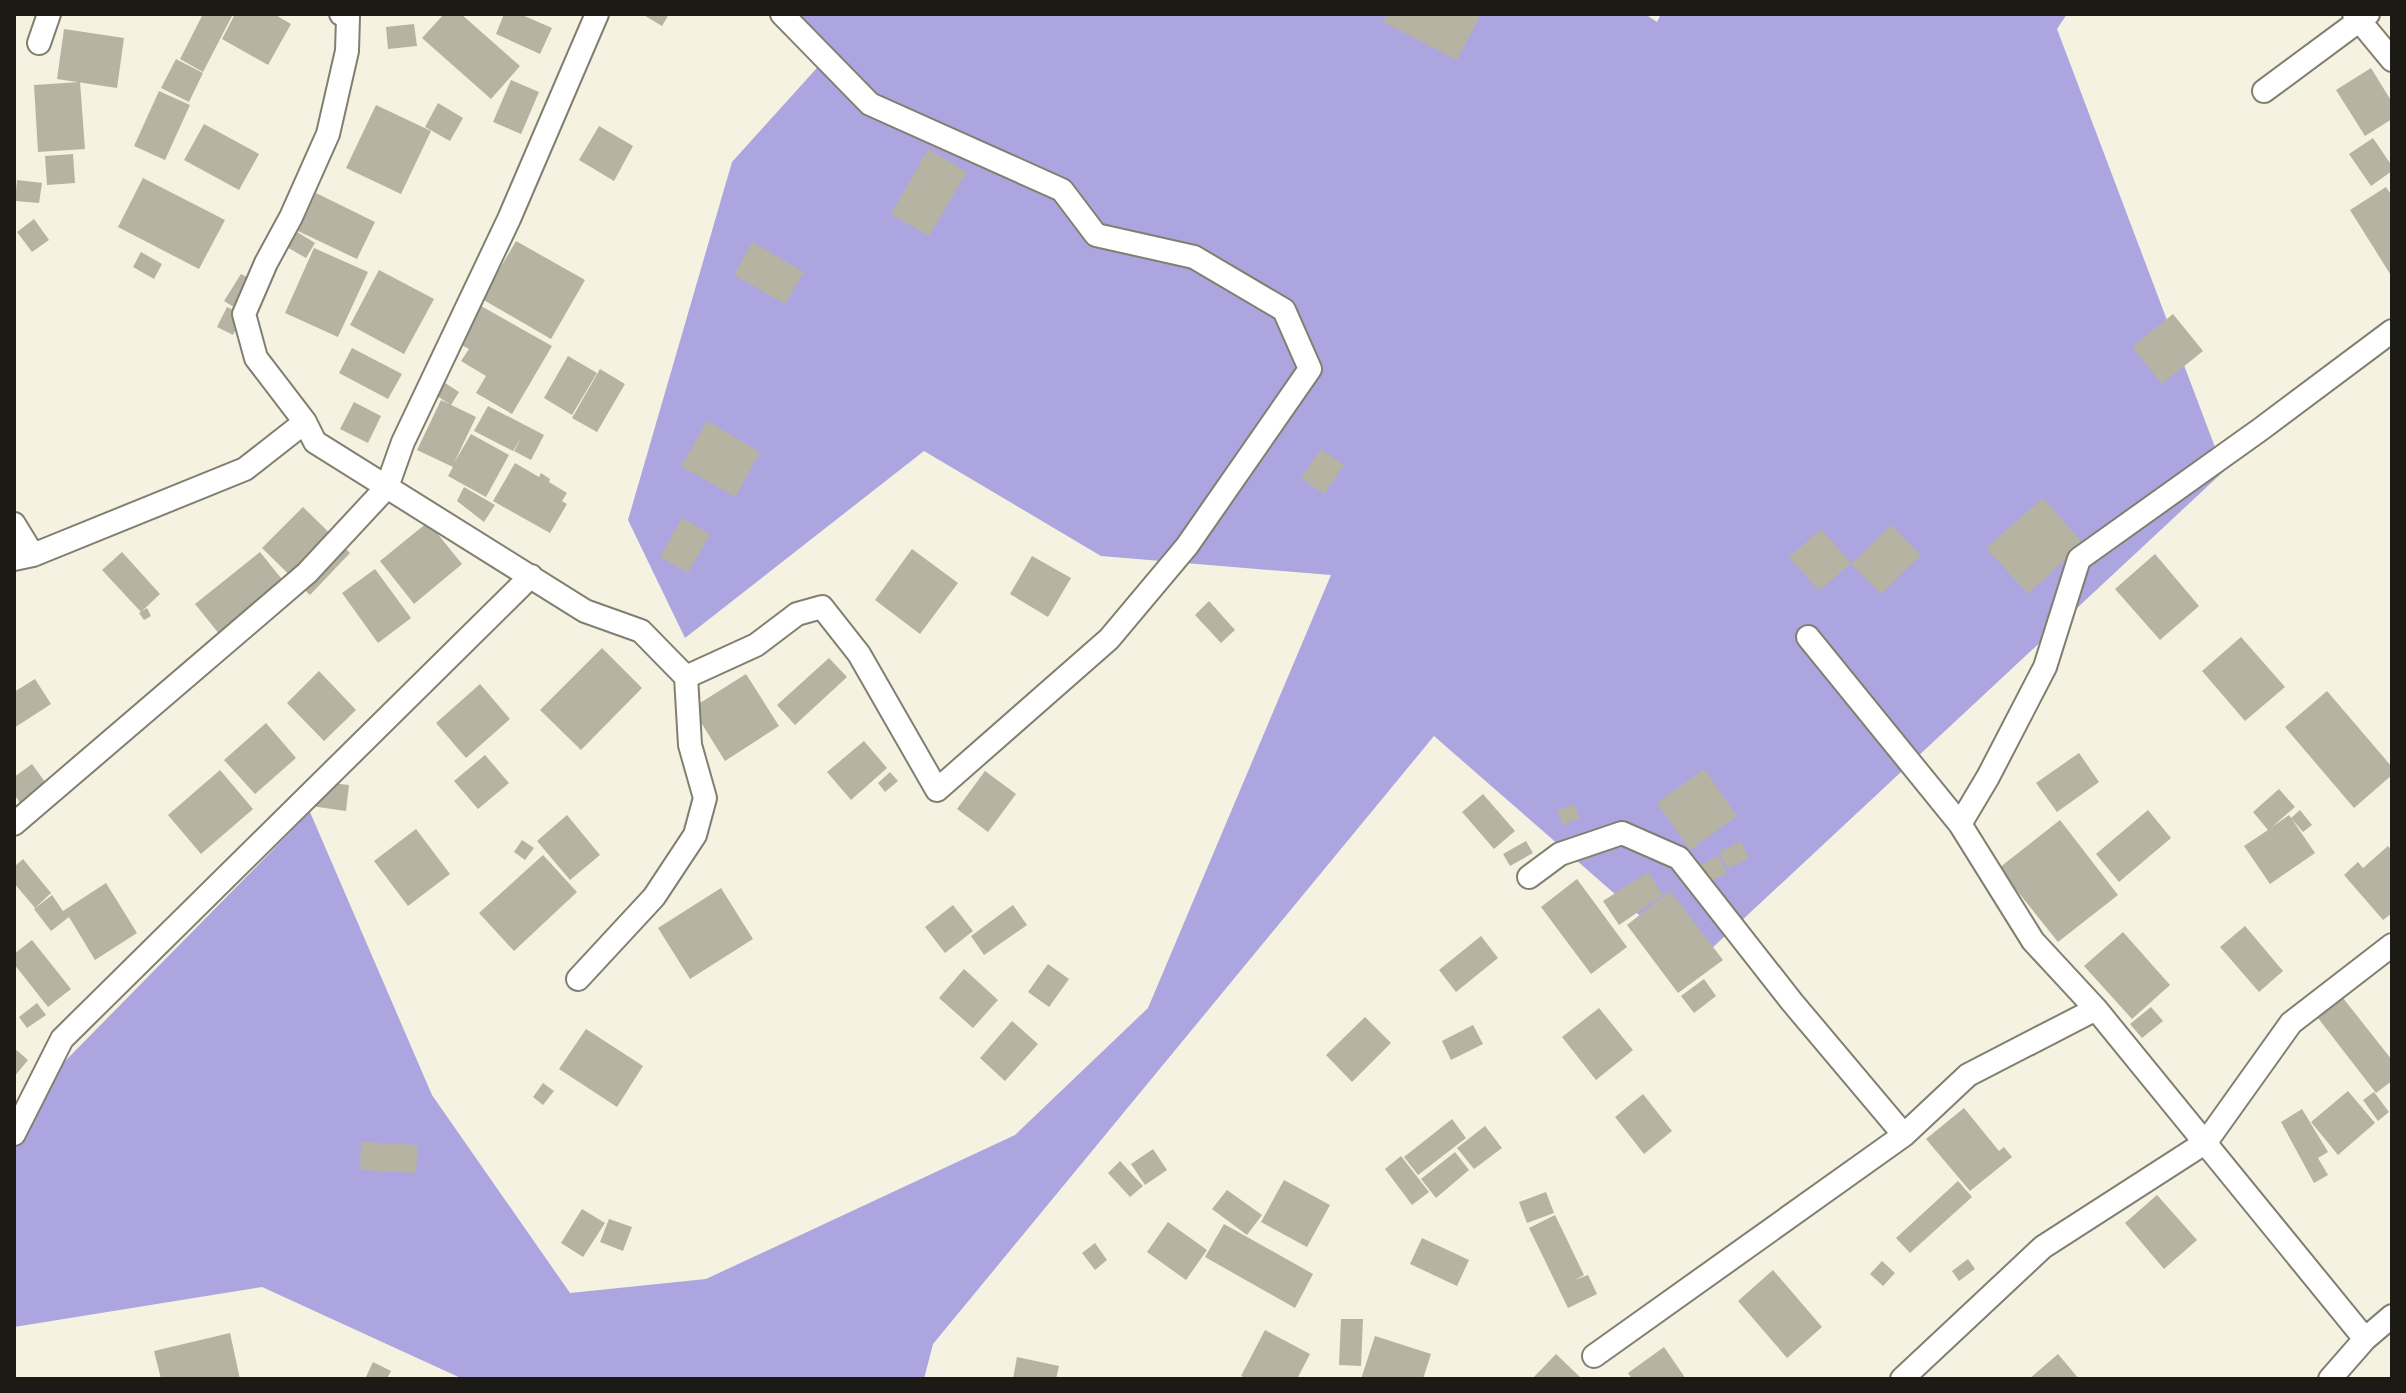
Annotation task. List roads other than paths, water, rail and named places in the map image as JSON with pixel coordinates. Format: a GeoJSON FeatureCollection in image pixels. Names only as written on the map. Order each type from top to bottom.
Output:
{"type":"FeatureCollection","features":[{"type":"Feature","properties":{"kind":"street"},"geometry":{"type":"LineString","coordinates":[[39,43],[49,14]]}},
{"type":"Feature","properties":{"kind":"street"},"geometry":{"type":"LineString","coordinates":[[341,14],[348,17],[347,51],[328,134],[244,314],[256,358],[305,422],[315,442],[585,611],[641,631],[686,677],[690,745],[705,798],[695,835],[654,897],[578,979]]}},
{"type":"Feature","properties":{"kind":"street"},"geometry":{"type":"LineString","coordinates":[[14,824],[307,573],[387,487],[403,442],[509,219],[597,14]]}},
{"type":"Feature","properties":{"kind":"street"},"geometry":{"type":"LineString","coordinates":[[686,677],[756,645],[797,614],[822,607],[859,654],[937,790],[1109,639],[1187,546],[1310,369],[1284,310],[1194,257],[1096,235],[1062,190],[870,104],[782,14]]}},
{"type":"Feature","properties":{"kind":"street"},"geometry":{"type":"LineString","coordinates":[[2264,91],[2360,16],[2392,60]]}},
{"type":"Feature","properties":{"kind":"street"},"geometry":{"type":"LineString","coordinates":[[1960,824],[2045,667],[2079,559],[2392,331]]}},
{"type":"Feature","properties":{"kind":"street"},"geometry":{"type":"LineString","coordinates":[[14,524],[23,557],[245,469],[305,422]]}},
{"type":"Feature","properties":{"kind":"street"},"geometry":{"type":"LineString","coordinates":[[14,1134],[62,1039],[531,576]]}},
{"type":"Feature","properties":{"kind":"street"},"geometry":{"type":"LineString","coordinates":[[1808,637],[1960,824],[2033,941],[2096,1009],[2365,1339]]}},
{"type":"Feature","properties":{"kind":"street"},"geometry":{"type":"LineString","coordinates":[[1529,877],[1560,854],[1622,833],[1679,858],[1792,1002],[1904,1135]]}},
{"type":"Feature","properties":{"kind":"street"},"geometry":{"type":"LineString","coordinates":[[1902,1379],[2043,1247],[2206,1142],[2291,1023],[2392,945]]}},
{"type":"Feature","properties":{"kind":"street"},"geometry":{"type":"LineString","coordinates":[[1594,1356],[1904,1135],[1968,1075],[2096,1009]]}},
{"type":"Feature","properties":{"kind":"street"},"geometry":{"type":"LineString","coordinates":[[2330,1379],[2365,1339],[2392,1316]]}}]}
